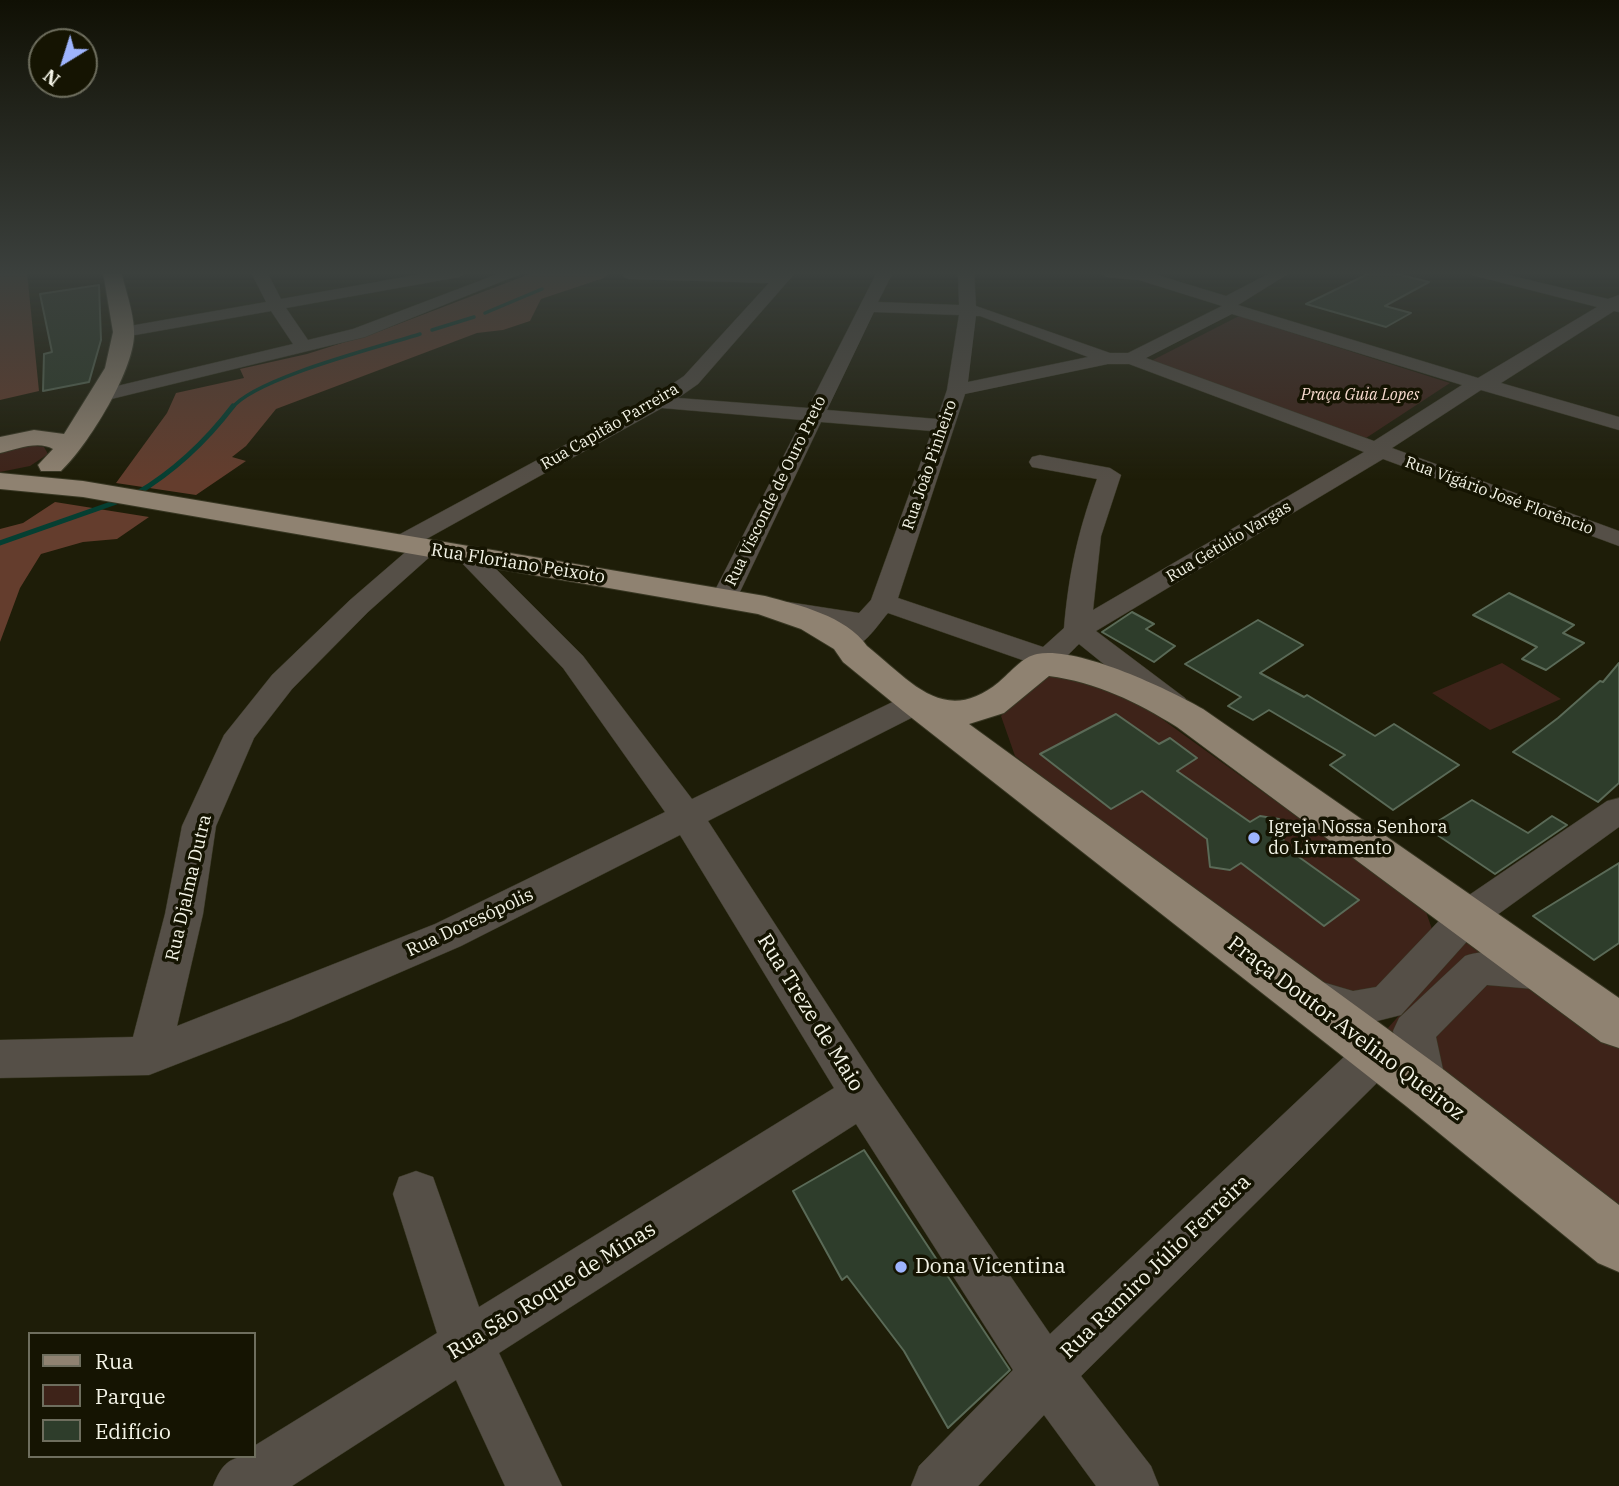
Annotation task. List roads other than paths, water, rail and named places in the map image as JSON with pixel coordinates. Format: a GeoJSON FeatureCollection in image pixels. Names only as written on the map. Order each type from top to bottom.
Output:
{"type":"FeatureCollection","features":[{"type":"Feature","properties":{"kind":"main road"},"geometry":{"type":"LineString","coordinates":[[0,480],[32,473],[63,456],[116,368],[122,341]]}},
{"type":"Feature","properties":{"kind":"main road"},"geometry":{"type":"LineString","coordinates":[[6,443],[55,431],[93,405]]}},
{"type":"Feature","properties":{"kind":"main road"},"geometry":{"type":"LineString","coordinates":[[6,443],[61,441],[66,446],[59,473],[62,481],[81,489]]}},
{"type":"Feature","properties":{"kind":"main road","name":"Rua Floriano Peixoto"},"geometry":{"type":"LineString","coordinates":[[0,480],[176,504],[724,598],[765,606],[813,622],[854,624],[855,654],[922,707]]}},
{"type":"Feature","properties":{"kind":"main road"},"geometry":{"type":"LineString","coordinates":[[922,707],[964,715],[988,709],[1043,661],[1106,677],[1149,692],[1190,718],[1619,1027]]}},
{"type":"Feature","properties":{"kind":"main road","name":"Praça Doutor Avelino Queiroz"},"geometry":{"type":"LineString","coordinates":[[922,707],[1070,822],[1295,989],[1408,1067],[1619,1242]]}},
{"type":"Feature","properties":{"kind":"main road","name":"Praça Doutor Avelino Queiroz"},"geometry":{"type":"LineString","coordinates":[[988,709],[1002,749],[1070,822]]}},
{"type":"Feature","properties":{"kind":"street"},"geometry":{"type":"LineString","coordinates":[[300,341],[304,348]]}},
{"type":"Feature","properties":{"kind":"street"},"geometry":{"type":"LineString","coordinates":[[93,405],[328,341]]}},
{"type":"Feature","properties":{"kind":"street","name":"Rua Capitão Parreira"},"geometry":{"type":"LineString","coordinates":[[412,546],[659,402],[691,380],[726,341]]}},
{"type":"Feature","properties":{"kind":"street","name":"Rua Visconde de Ouro Preto"},"geometry":{"type":"LineString","coordinates":[[724,598],[849,341]]}},
{"type":"Feature","properties":{"kind":"street","name":"Rua João Pinheiro"},"geometry":{"type":"LineString","coordinates":[[854,624],[957,390],[964,341]]}},
{"type":"Feature","properties":{"kind":"street"},"geometry":{"type":"LineString","coordinates":[[1063,341],[1108,358]]}},
{"type":"Feature","properties":{"kind":"street"},"geometry":{"type":"LineString","coordinates":[[1131,359],[1163,341]]}},
{"type":"Feature","properties":{"kind":"street"},"geometry":{"type":"LineString","coordinates":[[1345,341],[1619,424]]}},
{"type":"Feature","properties":{"kind":"street"},"geometry":{"type":"LineString","coordinates":[[957,390],[1108,358],[1131,359],[1375,448],[1553,341]]}},
{"type":"Feature","properties":{"kind":"street"},"geometry":{"type":"LineString","coordinates":[[659,402],[943,426]]}},
{"type":"Feature","properties":{"kind":"street","name":"Rua Vigário José Florêncio"},"geometry":{"type":"LineString","coordinates":[[1375,448],[1619,540]]}},
{"type":"Feature","properties":{"kind":"street","name":"Rua Getúlio Vargas"},"geometry":{"type":"LineString","coordinates":[[1079,630],[1375,448]]}},
{"type":"Feature","properties":{"kind":"street"},"geometry":{"type":"LineString","coordinates":[[854,624],[1043,661],[1079,630],[1081,582],[1089,536],[1110,475],[1041,462]]}},
{"type":"Feature","properties":{"kind":"street","name":"Rua Djalma Dutra"},"geometry":{"type":"LineString","coordinates":[[149,1056],[184,914],[199,826],[240,736],[282,682],[359,606],[412,546]]}},
{"type":"Feature","properties":{"kind":"street","name":"Rua Treze de Maio"},"geometry":{"type":"LineString","coordinates":[[469,556],[573,662],[687,817],[862,1095],[1046,1374],[1132,1486]]}},
{"type":"Feature","properties":{"kind":"street"},"geometry":{"type":"LineString","coordinates":[[1081,582],[1145,591]]}},
{"type":"Feature","properties":{"kind":"street"},"geometry":{"type":"LineString","coordinates":[[1079,630],[1190,718]]}},
{"type":"Feature","properties":{"kind":"street","name":"Rua Doresópolis"},"geometry":{"type":"LineString","coordinates":[[0,1059],[149,1056],[449,936],[687,817],[922,707]]}},
{"type":"Feature","properties":{"kind":"street"},"geometry":{"type":"LineString","coordinates":[[1466,918],[1619,810]]}},
{"type":"Feature","properties":{"kind":"street","name":"Praça Doutor Avelino Queiroz"},"geometry":{"type":"LineString","coordinates":[[1295,989],[1353,1009],[1387,1003],[1466,918]]}},
{"type":"Feature","properties":{"kind":"street","name":"Praça Doutor Avelino Queiroz"},"geometry":{"type":"LineString","coordinates":[[1408,1067],[1414,1031],[1479,968],[1546,974]]}},
{"type":"Feature","properties":{"kind":"street","name":"Rua Ramiro Júlio Ferreira"},"geometry":{"type":"LineString","coordinates":[[939,1486],[1046,1374],[1408,1067]]}},
{"type":"Feature","properties":{"kind":"street","name":"Rua São Roque de Minas"},"geometry":{"type":"LineString","coordinates":[[241,1486],[862,1095]]}},
{"type":"Feature","properties":{"kind":"street"},"geometry":{"type":"LineString","coordinates":[[416,1194],[467,1346],[534,1486]]}},
{"type":"Feature","properties":{"kind":"waterway"},"geometry":{"type":"LineString","coordinates":[[232,408],[245,397],[291,375],[395,341]]}},
{"type":"Feature","properties":{"kind":"waterway"},"geometry":{"type":"LineString","coordinates":[[136,494],[189,454],[233,406]]}},
{"type":"Feature","properties":{"kind":"waterway"},"geometry":{"type":"LineString","coordinates":[[0,543],[125,499]]}},
{"type":"Feature","properties":{"kind":"place","name":"Igreja Nossa Senhora do Livramento"},"geometry":{"type":"Point","coordinates":[1254,838]}},
{"type":"Feature","properties":{"kind":"place","name":"Dona Vicentina"},"geometry":{"type":"Point","coordinates":[901,1267]}},
{"type":"Feature","properties":{"kind":"park label","name":"Praça Guia Lopes"},"geometry":{"type":"Point","coordinates":[1360,395]}}]}
